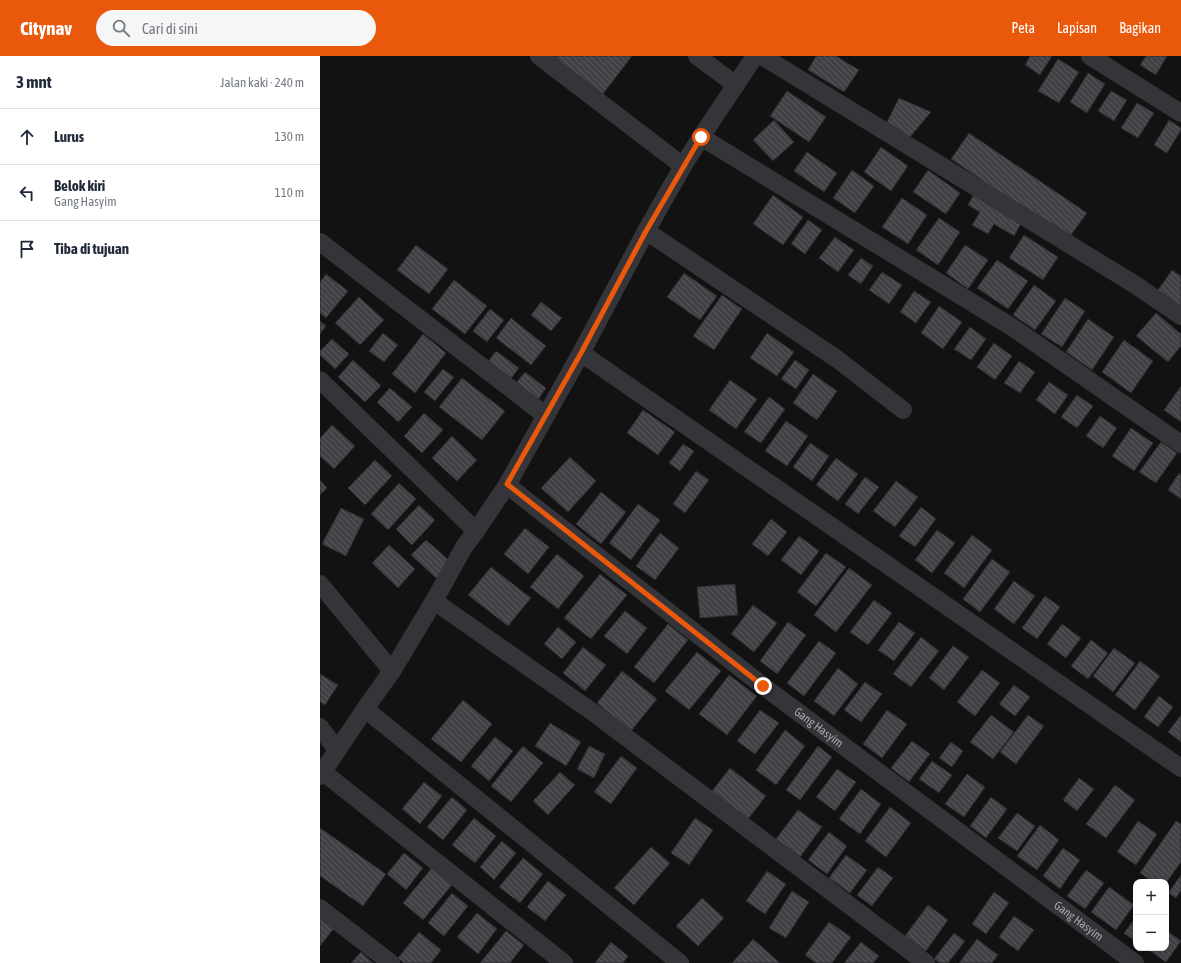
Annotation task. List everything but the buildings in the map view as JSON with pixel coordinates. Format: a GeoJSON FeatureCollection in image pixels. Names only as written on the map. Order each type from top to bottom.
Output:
{"type":"FeatureCollection","features":[{"type":"Feature","properties":{"kind":"street"},"geometry":{"type":"LineString","coordinates":[[540,56],[683,166]]}},
{"type":"Feature","properties":{"kind":"street"},"geometry":{"type":"LineString","coordinates":[[697,56],[736,85]]}},
{"type":"Feature","properties":{"kind":"street"},"geometry":{"type":"LineString","coordinates":[[564,963],[322,774],[392,671],[464,547],[507,484],[581,353],[646,231],[683,166],[755,56]]}},
{"type":"Feature","properties":{"kind":"street"},"geometry":{"type":"LineString","coordinates":[[762,56],[1134,284],[1181,316]]}},
{"type":"Feature","properties":{"kind":"street"},"geometry":{"type":"LineString","coordinates":[[1090,56],[1181,113]]}},
{"type":"Feature","properties":{"kind":"street"},"geometry":{"type":"LineString","coordinates":[[701,137],[1012,327],[1181,444]]}},
{"type":"Feature","properties":{"kind":"street"},"geometry":{"type":"LineString","coordinates":[[646,231],[838,359],[903,410]]}},
{"type":"Feature","properties":{"kind":"street"},"geometry":{"type":"LineString","coordinates":[[320,242],[545,415]]}},
{"type":"Feature","properties":{"kind":"street"},"geometry":{"type":"LineString","coordinates":[[581,353],[1181,768]]}},
{"type":"Feature","properties":{"kind":"street"},"geometry":{"type":"LineString","coordinates":[[320,380],[476,531]]}},
{"type":"Feature","properties":{"kind":"street","name":"Gang Hasyim"},"geometry":{"type":"LineString","coordinates":[[507,484],[763,686],[1135,963]]}},
{"type":"Feature","properties":{"kind":"street"},"geometry":{"type":"LineString","coordinates":[[320,584],[392,671]]}},
{"type":"Feature","properties":{"kind":"street"},"geometry":{"type":"LineString","coordinates":[[434,601],[594,713],[926,963]]}},
{"type":"Feature","properties":{"kind":"street"},"geometry":{"type":"LineString","coordinates":[[365,709],[680,963]]}},
{"type":"Feature","properties":{"kind":"street"},"geometry":{"type":"LineString","coordinates":[[320,727],[337,750]]}},
{"type":"Feature","properties":{"kind":"street"},"geometry":{"type":"LineString","coordinates":[[320,908],[391,963]]}},
{"type":"Feature","properties":{"kind":"route"},"geometry":{"type":"LineString","coordinates":[[701,137],[646,231],[581,353],[507,484],[763,686]]}}]}
